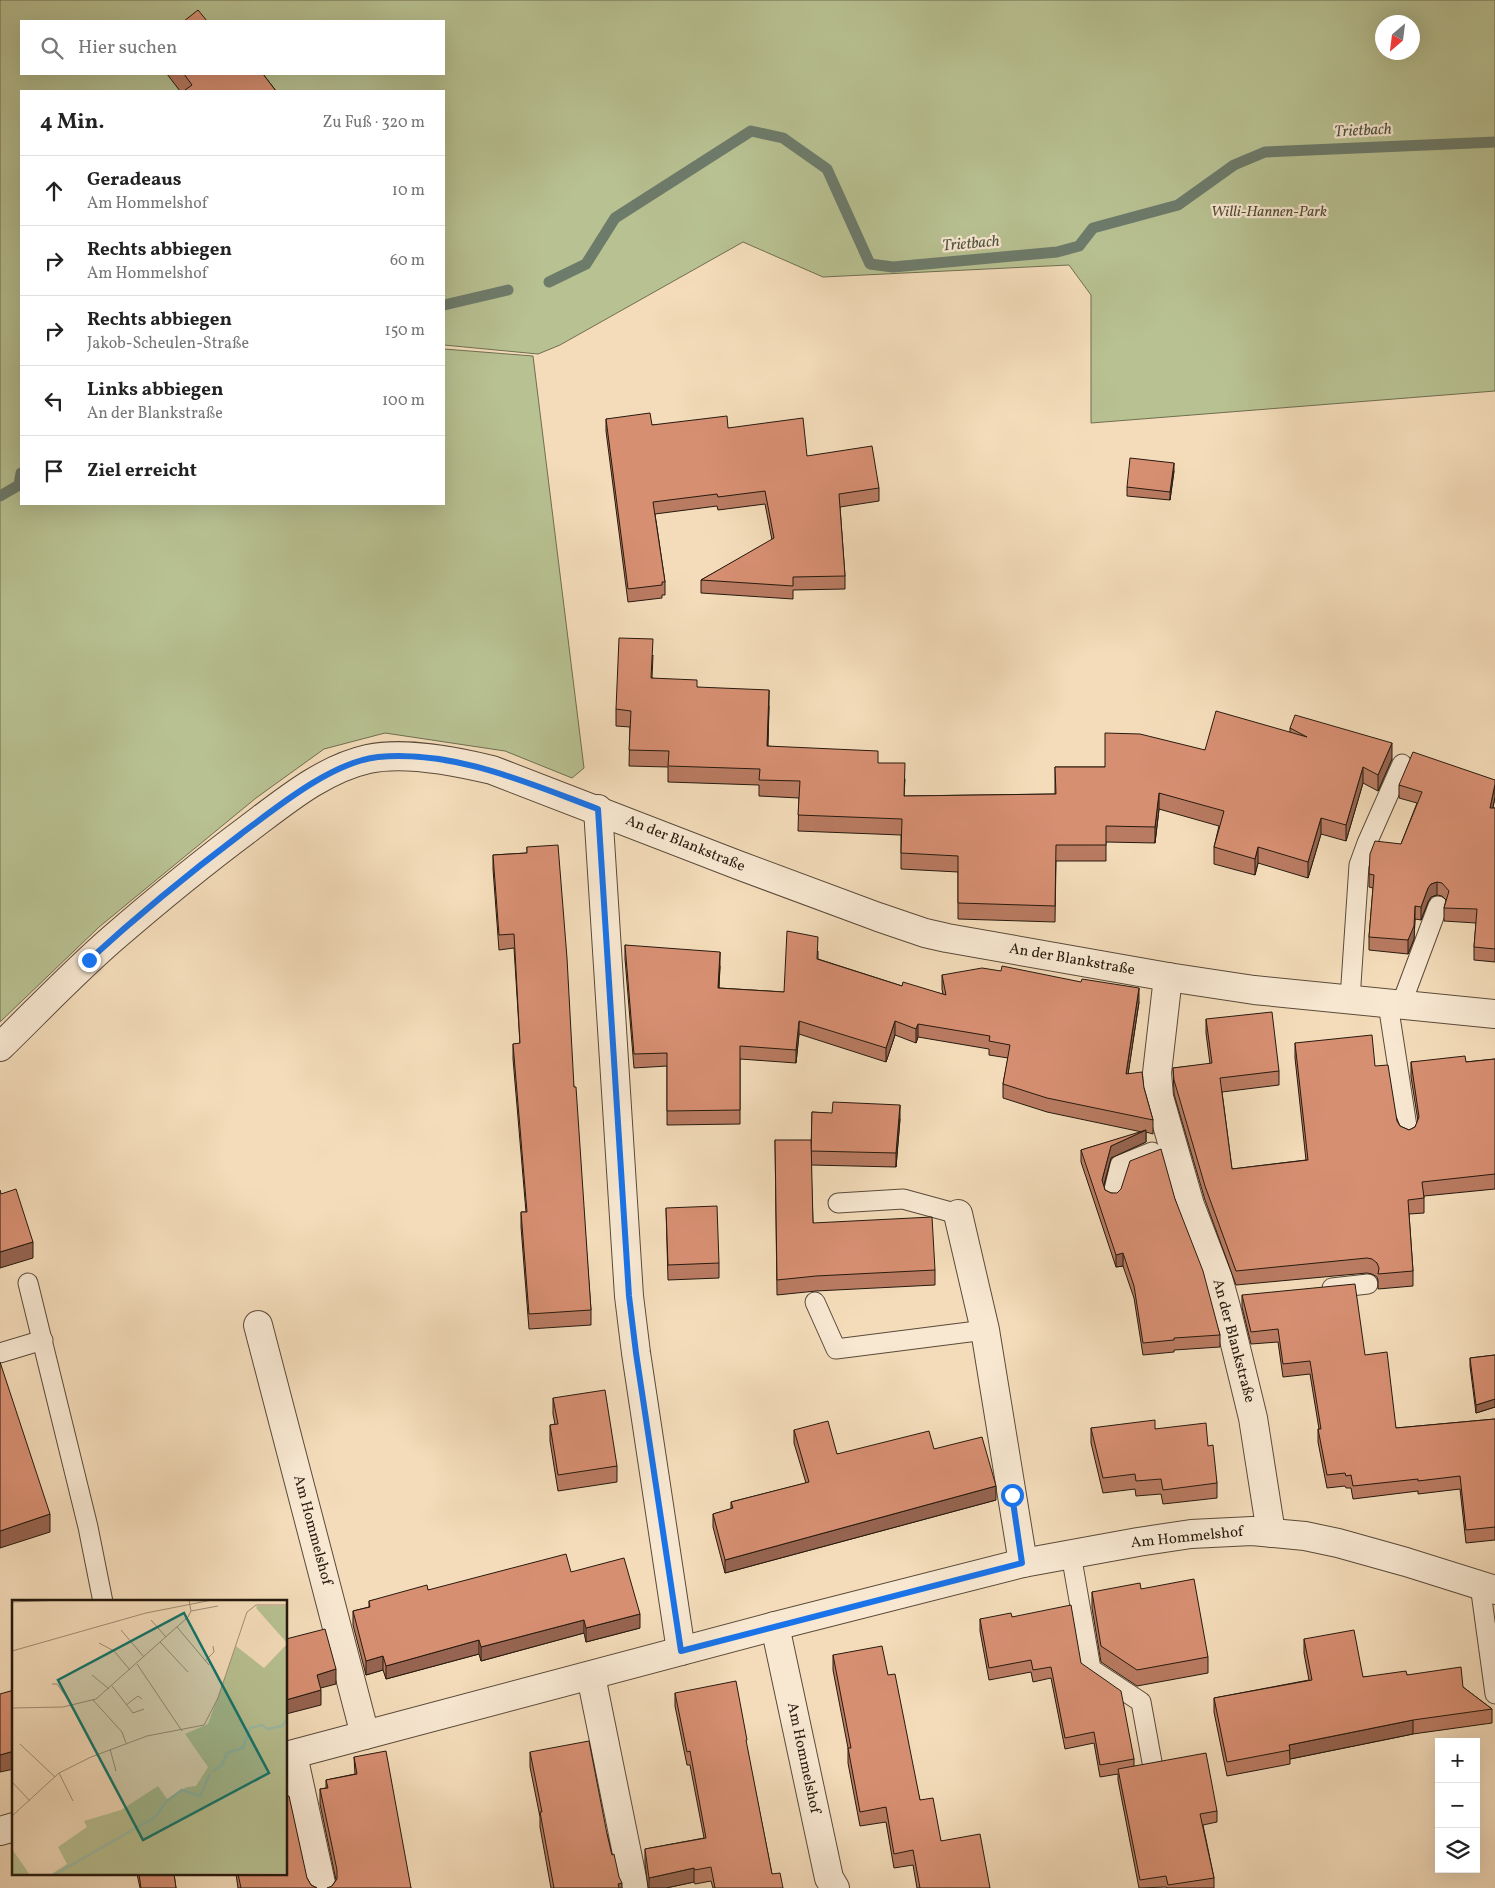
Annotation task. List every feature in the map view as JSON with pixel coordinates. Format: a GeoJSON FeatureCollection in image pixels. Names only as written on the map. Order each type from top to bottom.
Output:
{"type":"FeatureCollection","features":[{"type":"Feature","properties":{"kind":"street","name":"An der Blankstraße"},"geometry":{"type":"LineString","coordinates":[[0,1047],[111,940],[205,862],[302,790],[344,767],[359,761],[379,757],[449,761],[492,770],[598,809],[738,865],[924,933],[1168,977],[1254,990],[1495,1014]]}},
{"type":"Feature","properties":{"kind":"street"},"geometry":{"type":"LineString","coordinates":[[598,809],[629,1296],[681,1651]]}},
{"type":"Feature","properties":{"kind":"street","name":"An der Blankstraße"},"geometry":{"type":"LineString","coordinates":[[1168,977],[1158,1067],[1161,1107],[1190,1205],[1218,1278],[1233,1297],[1271,1533]]}},
{"type":"Feature","properties":{"kind":"street"},"geometry":{"type":"LineString","coordinates":[[958,1214],[985,1330],[1022,1563]]}},
{"type":"Feature","properties":{"kind":"street","name":"Am Hommelshof"},"geometry":{"type":"LineString","coordinates":[[258,1325],[365,1736]]}},
{"type":"Feature","properties":{"kind":"street","name":"Am Hommelshof"},"geometry":{"type":"LineString","coordinates":[[322,1888],[289,1755],[775,1626],[1022,1563],[1191,1534],[1230,1531],[1305,1536],[1338,1543],[1488,1588]]}},
{"type":"Feature","properties":{"kind":"street","name":"Am Hommelshof"},"geometry":{"type":"LineString","coordinates":[[775,1626],[828,1871],[835,1888]]}},
{"type":"Feature","properties":{"kind":"street"},"geometry":{"type":"LineString","coordinates":[[591,1676],[634,1888]]}},
{"type":"Feature","properties":{"kind":"lane"},"geometry":{"type":"LineString","coordinates":[[1350,1000],[1359,865],[1367,842],[1402,764]]}},
{"type":"Feature","properties":{"kind":"lane"},"geometry":{"type":"LineString","coordinates":[[1408,1134],[1395,1004],[1438,906]]}},
{"type":"Feature","properties":{"kind":"lane"},"geometry":{"type":"LineString","coordinates":[[1113,1194],[1120,1165],[1172,1144]]}},
{"type":"Feature","properties":{"kind":"lane"},"geometry":{"type":"LineString","coordinates":[[838,1203],[903,1199],[958,1214]]}},
{"type":"Feature","properties":{"kind":"lane"},"geometry":{"type":"LineString","coordinates":[[28,1283],[88,1527],[103,1600]]}},
{"type":"Feature","properties":{"kind":"lane"},"geometry":{"type":"LineString","coordinates":[[1310,1290],[1368,1284]]}},
{"type":"Feature","properties":{"kind":"lane"},"geometry":{"type":"LineString","coordinates":[[815,1302],[836,1349],[985,1330]]}},
{"type":"Feature","properties":{"kind":"lane"},"geometry":{"type":"LineString","coordinates":[[0,1353],[43,1340]]}},
{"type":"Feature","properties":{"kind":"lane"},"geometry":{"type":"LineString","coordinates":[[1071,1554],[1091,1669],[1141,1702],[1152,1762]]}},
{"type":"Feature","properties":{"kind":"lane"},"geometry":{"type":"LineString","coordinates":[[1488,1588],[1495,1694]]}},
{"type":"Feature","properties":{"kind":"green space","name":"Willi-Hannen-Park"},"geometry":{"type":"Polygon","coordinates":[[[0,0],[1495,0],[1495,391],[1091,423],[1091,295],[1069,265],[823,277],[743,242],[560,345],[538,354],[445,345],[445,90],[20,90],[20,505],[445,505],[445,349],[533,356],[584,768],[572,778],[505,751],[385,733],[324,749],[256,798],[99,927],[0,1022],[0,0]]]}},
{"type":"Feature","properties":{"kind":"building"},"geometry":{"type":"Polygon","coordinates":[[[198,10],[206,20],[185,20],[198,10]]]}},
{"type":"Feature","properties":{"kind":"building"},"geometry":{"type":"Polygon","coordinates":[[[185,75],[264,75],[275,90],[185,90],[192,85],[185,75]]]}},
{"type":"Feature","properties":{"kind":"building"},"geometry":{"type":"Polygon","coordinates":[[[650,413],[652,425],[727,416],[728,428],[803,418],[807,456],[872,446],[879,488],[839,494],[845,576],[793,577],[793,586],[701,580],[774,538],[765,491],[718,497],[717,494],[653,502],[665,582],[662,582],[662,585],[628,589],[606,419],[650,413]]]}},
{"type":"Feature","properties":{"kind":"building"},"geometry":{"type":"Polygon","coordinates":[[[1130,458],[1174,463],[1170,492],[1127,487],[1130,458]]]}},
{"type":"Feature","properties":{"kind":"building"},"geometry":{"type":"Polygon","coordinates":[[[619,638],[653,639],[651,678],[697,680],[697,687],[769,690],[767,746],[878,751],[878,763],[905,763],[904,796],[1056,794],[1055,767],[1105,767],[1105,733],[1140,734],[1205,750],[1216,711],[1307,737],[1290,728],[1295,715],[1392,743],[1378,775],[1363,767],[1346,825],[1321,818],[1308,862],[1258,847],[1255,859],[1214,847],[1224,811],[1159,793],[1155,827],[1106,826],[1106,845],[1056,845],[1055,906],[958,903],[958,856],[901,853],[902,819],[798,815],[800,781],[759,780],[760,769],[668,766],[669,751],[629,750],[631,711],[616,709],[619,638]]]}},
{"type":"Feature","properties":{"kind":"building"},"geometry":{"type":"Polygon","coordinates":[[[1413,752],[1495,780],[1490,808],[1495,808],[1495,949],[1474,947],[1477,909],[1444,908],[1449,891],[1442,883],[1437,882],[1431,884],[1428,888],[1421,907],[1415,906],[1414,926],[1408,940],[1369,937],[1374,875],[1369,874],[1370,854],[1375,841],[1401,844],[1422,792],[1399,785],[1413,752]]]}},
{"type":"Feature","properties":{"kind":"building"},"geometry":{"type":"Polygon","coordinates":[[[558,845],[591,1310],[529,1314],[521,1212],[527,1212],[513,1044],[520,1043],[514,934],[499,935],[493,855],[527,853],[527,847],[558,845]]]}},
{"type":"Feature","properties":{"kind":"building"},"geometry":{"type":"Polygon","coordinates":[[[787,931],[818,937],[817,959],[902,986],[903,982],[946,995],[942,975],[982,968],[1001,971],[1002,966],[1081,982],[1082,979],[1139,988],[1126,1074],[1142,1072],[1144,1088],[1153,1120],[1047,1098],[1003,1084],[1010,1045],[989,1041],[990,1036],[918,1024],[916,1029],[895,1021],[886,1048],[799,1021],[796,1050],[740,1046],[740,1110],[667,1111],[667,1053],[634,1054],[625,945],[720,952],[718,988],[784,992],[787,931]]]}},
{"type":"Feature","properties":{"kind":"building"},"geometry":{"type":"Polygon","coordinates":[[[1272,1012],[1279,1071],[1220,1078],[1232,1169],[1308,1160],[1295,1043],[1372,1035],[1375,1066],[1388,1065],[1397,1121],[1400,1126],[1409,1130],[1415,1127],[1419,1117],[1411,1062],[1465,1056],[1466,1062],[1495,1059],[1495,1174],[1422,1182],[1424,1198],[1408,1200],[1413,1271],[1378,1274],[1379,1268],[1377,1263],[1367,1258],[1236,1271],[1205,1186],[1174,1080],[1173,1068],[1212,1063],[1206,1019],[1272,1012]]]}},
{"type":"Feature","properties":{"kind":"building"},"geometry":{"type":"Polygon","coordinates":[[[833,1102],[900,1105],[896,1153],[811,1151],[812,1112],[832,1113],[833,1102]]]}},
{"type":"Feature","properties":{"kind":"building"},"geometry":{"type":"Polygon","coordinates":[[[1146,1130],[1111,1146],[1102,1180],[1105,1190],[1117,1193],[1121,1189],[1130,1161],[1161,1149],[1175,1199],[1203,1271],[1220,1335],[1174,1338],[1174,1340],[1143,1343],[1134,1286],[1123,1253],[1116,1255],[1081,1150],[1146,1130]]]}},
{"type":"Feature","properties":{"kind":"building"},"geometry":{"type":"Polygon","coordinates":[[[775,1140],[811,1140],[813,1223],[932,1217],[935,1270],[816,1276],[777,1280],[775,1140]]]}},
{"type":"Feature","properties":{"kind":"building"},"geometry":{"type":"Polygon","coordinates":[[[16,1189],[33,1242],[0,1252],[0,1190],[1,1194],[16,1189]]]}},
{"type":"Feature","properties":{"kind":"building"},"geometry":{"type":"Polygon","coordinates":[[[717,1206],[719,1263],[668,1265],[666,1208],[717,1206]]]}},
{"type":"Feature","properties":{"kind":"building"},"geometry":{"type":"Polygon","coordinates":[[[1355,1284],[1365,1355],[1387,1352],[1396,1428],[1495,1419],[1495,1527],[1466,1530],[1460,1476],[1353,1486],[1351,1475],[1346,1476],[1345,1473],[1327,1475],[1318,1429],[1321,1429],[1310,1361],[1283,1364],[1278,1329],[1251,1332],[1242,1295],[1355,1284]]]}},
{"type":"Feature","properties":{"kind":"building"},"geometry":{"type":"Polygon","coordinates":[[[1495,1355],[1495,1399],[1476,1405],[1470,1358],[1495,1355]]]}},
{"type":"Feature","properties":{"kind":"building"},"geometry":{"type":"Polygon","coordinates":[[[0,1362],[50,1514],[0,1531],[0,1362]]]}},
{"type":"Feature","properties":{"kind":"building"},"geometry":{"type":"Polygon","coordinates":[[[605,1390],[617,1466],[558,1475],[550,1425],[558,1424],[553,1398],[605,1390]]]}},
{"type":"Feature","properties":{"kind":"building"},"geometry":{"type":"Polygon","coordinates":[[[1155,1420],[1155,1429],[1206,1423],[1208,1446],[1213,1445],[1217,1483],[1163,1490],[1161,1479],[1136,1481],[1135,1474],[1103,1478],[1091,1428],[1155,1420]]]}},
{"type":"Feature","properties":{"kind":"building"},"geometry":{"type":"Polygon","coordinates":[[[828,1421],[837,1454],[929,1431],[934,1449],[982,1437],[996,1486],[725,1560],[713,1514],[733,1508],[731,1502],[809,1482],[794,1430],[828,1421]]]}},
{"type":"Feature","properties":{"kind":"building"},"geometry":{"type":"Polygon","coordinates":[[[566,1554],[571,1572],[624,1558],[640,1614],[586,1628],[584,1620],[481,1647],[479,1640],[386,1666],[383,1656],[366,1661],[353,1611],[370,1607],[369,1601],[427,1585],[428,1590],[566,1554]]]}},
{"type":"Feature","properties":{"kind":"building"},"geometry":{"type":"Polygon","coordinates":[[[1194,1579],[1208,1657],[1137,1670],[1101,1646],[1092,1592],[1140,1583],[1141,1589],[1194,1579]]]}},
{"type":"Feature","properties":{"kind":"building"},"geometry":{"type":"Polygon","coordinates":[[[1071,1605],[1081,1663],[1121,1691],[1134,1759],[1100,1765],[1094,1732],[1065,1738],[1051,1667],[1033,1670],[1031,1660],[989,1668],[980,1619],[1011,1613],[1012,1617],[1071,1605]]]}},
{"type":"Feature","properties":{"kind":"building"},"geometry":{"type":"Polygon","coordinates":[[[325,1629],[336,1669],[317,1675],[321,1690],[288,1699],[288,1638],[325,1629]]]}},
{"type":"Feature","properties":{"kind":"building"},"geometry":{"type":"Polygon","coordinates":[[[1354,1630],[1363,1677],[1406,1671],[1407,1675],[1461,1667],[1463,1687],[1492,1709],[1413,1720],[1289,1745],[1290,1750],[1227,1762],[1214,1698],[1312,1680],[1304,1639],[1354,1630]]]}},
{"type":"Feature","properties":{"kind":"building"},"geometry":{"type":"Polygon","coordinates":[[[882,1646],[888,1675],[895,1674],[920,1800],[933,1798],[941,1841],[980,1834],[990,1888],[920,1888],[913,1850],[894,1854],[886,1807],[860,1812],[848,1748],[851,1748],[833,1655],[882,1646]]]}},
{"type":"Feature","properties":{"kind":"building"},"geometry":{"type":"Polygon","coordinates":[[[736,1681],[772,1874],[780,1873],[783,1888],[715,1888],[711,1867],[695,1870],[694,1868],[649,1878],[645,1849],[706,1838],[690,1751],[687,1752],[675,1693],[736,1681]]]}},
{"type":"Feature","properties":{"kind":"building"},"geometry":{"type":"Polygon","coordinates":[[[12,1691],[12,1752],[0,1755],[0,1694],[12,1691]]]}},
{"type":"Feature","properties":{"kind":"building"},"geometry":{"type":"Polygon","coordinates":[[[589,1741],[607,1834],[622,1883],[618,1884],[619,1888],[554,1888],[530,1752],[589,1741]]]}},
{"type":"Feature","properties":{"kind":"building"},"geometry":{"type":"Polygon","coordinates":[[[386,1751],[411,1888],[327,1888],[332,1886],[337,1879],[337,1870],[320,1789],[328,1788],[326,1780],[357,1774],[354,1757],[386,1751]]]}},
{"type":"Feature","properties":{"kind":"building"},"geometry":{"type":"Polygon","coordinates":[[[1206,1753],[1217,1811],[1200,1814],[1214,1878],[1168,1885],[1166,1876],[1140,1880],[1118,1769],[1206,1753]]]}},
{"type":"Feature","properties":{"kind":"building"},"geometry":{"type":"Polygon","coordinates":[[[289,1796],[307,1878],[311,1885],[317,1888],[241,1888],[238,1876],[288,1876],[289,1796]]]}},
{"type":"Feature","properties":{"kind":"building"},"geometry":{"type":"Polygon","coordinates":[[[139,1876],[174,1876],[176,1888],[141,1888],[139,1876]]]}},
{"type":"Feature","properties":{"kind":"waterway","name":"Trietbach"},"geometry":{"type":"LineString","coordinates":[[549,282],[586,264],[615,218],[751,131],[783,138],[827,169],[870,264],[893,267],[1057,252],[1079,246],[1093,228],[1178,205],[1234,165],[1265,152],[1495,142]]}},
{"type":"Feature","properties":{"kind":"waterway","name":"Trietbach"},"geometry":{"type":"LineString","coordinates":[[445,305],[508,290]]}},
{"type":"Feature","properties":{"kind":"waterway","name":"Trietbach"},"geometry":{"type":"LineString","coordinates":[[0,496],[19,485],[20,479]]}},
{"type":"Feature","properties":{"kind":"route"},"geometry":{"type":"LineString","coordinates":[[89,960],[135,919],[205,862],[274,810],[308,786],[359,761],[379,757],[397,757],[473,765],[502,773],[598,809],[629,1296],[681,1651],[1022,1563],[1012,1495]]}}]}
